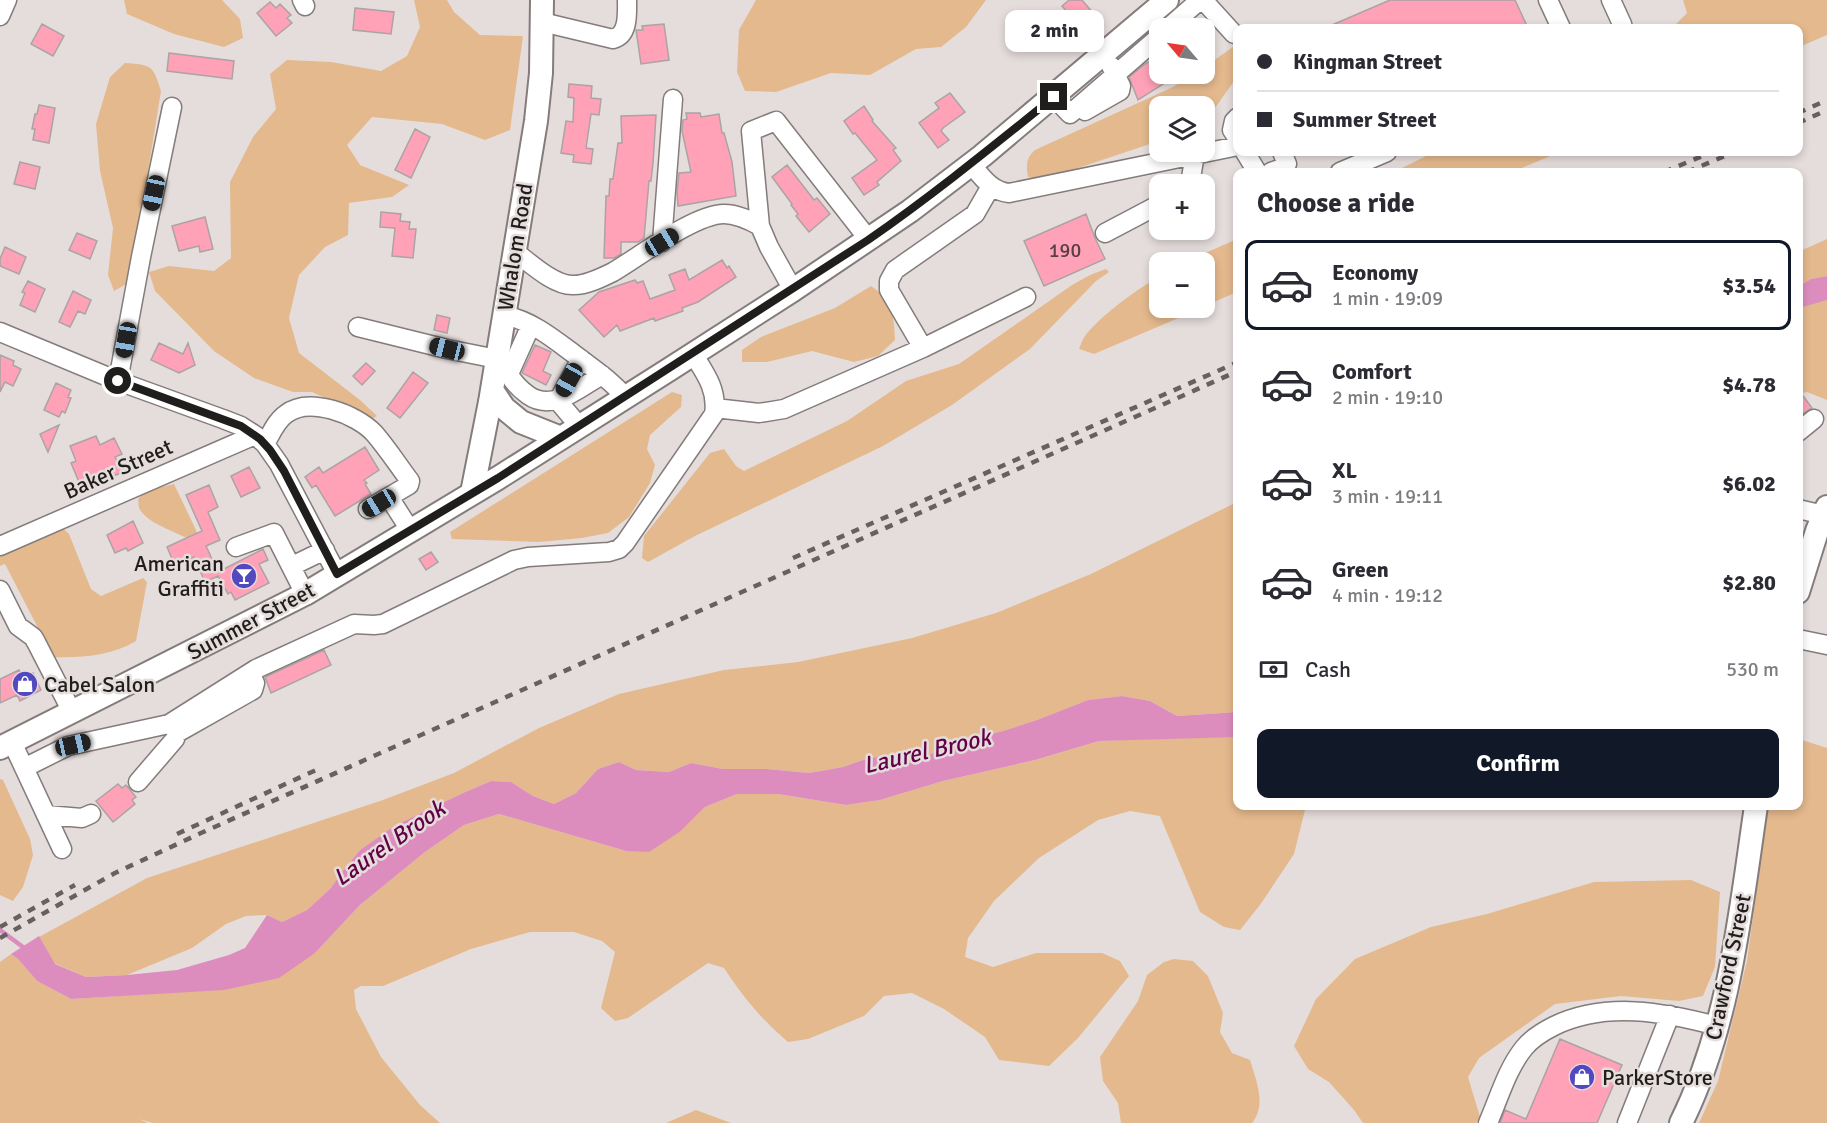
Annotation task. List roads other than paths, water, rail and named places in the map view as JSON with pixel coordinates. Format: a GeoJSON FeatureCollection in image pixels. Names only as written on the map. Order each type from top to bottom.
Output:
{"type":"FeatureCollection","features":[{"type":"Feature","properties":{"kind":"main road","name":"Whalom Road"},"geometry":{"type":"LineString","coordinates":[[472,493],[498,374],[504,315],[539,97],[542,0]]}},
{"type":"Feature","properties":{"kind":"main road","name":"Summer Street"},"geometry":{"type":"LineString","coordinates":[[1161,18],[1167,0]]}},
{"type":"Feature","properties":{"kind":"main road","name":"Summer Street"},"geometry":{"type":"LineString","coordinates":[[6,745],[305,594],[472,493],[693,354],[868,240],[971,164],[1103,55],[1149,35]]}},
{"type":"Feature","properties":{"kind":"main road"},"geometry":{"type":"LineString","coordinates":[[498,374],[504,408],[521,422],[570,432]]}},
{"type":"Feature","properties":{"kind":"main road"},"geometry":{"type":"LineString","coordinates":[[1803,578],[1826,511]]}},
{"type":"Feature","properties":{"kind":"main road","name":"Crawford Street"},"geometry":{"type":"LineString","coordinates":[[1681,1123],[1707,1062],[1735,953],[1755,810]]}},
{"type":"Feature","properties":{"kind":"street"},"geometry":{"type":"LineString","coordinates":[[0,16],[7,0]]}},
{"type":"Feature","properties":{"kind":"street"},"geometry":{"type":"LineString","coordinates":[[542,22],[613,39],[618,38],[623,32],[627,16],[627,0]]}},
{"type":"Feature","properties":{"kind":"street"},"geometry":{"type":"LineString","coordinates":[[1180,18],[1202,0],[1233,33]]}},
{"type":"Feature","properties":{"kind":"street"},"geometry":{"type":"LineString","coordinates":[[1548,0],[1559,24]]}},
{"type":"Feature","properties":{"kind":"street"},"geometry":{"type":"LineString","coordinates":[[1611,0],[1622,24]]}},
{"type":"Feature","properties":{"kind":"street"},"geometry":{"type":"LineString","coordinates":[[1054,97],[1070,114],[1116,74],[1149,39]]}},
{"type":"Feature","properties":{"kind":"street"},"geometry":{"type":"LineString","coordinates":[[1103,55],[1116,74]]}},
{"type":"Feature","properties":{"kind":"street"},"geometry":{"type":"LineString","coordinates":[[662,242],[673,99]]}},
{"type":"Feature","properties":{"kind":"street"},"geometry":{"type":"LineString","coordinates":[[118,381],[172,107]]}},
{"type":"Feature","properties":{"kind":"street"},"geometry":{"type":"LineString","coordinates":[[793,290],[760,226],[751,131],[776,121],[868,240]]}},
{"type":"Feature","properties":{"kind":"street"},"geometry":{"type":"LineString","coordinates":[[1215,150],[1233,147]]}},
{"type":"Feature","properties":{"kind":"street"},"geometry":{"type":"LineString","coordinates":[[1282,168],[1287,164],[1284,156]]}},
{"type":"Feature","properties":{"kind":"street"},"geometry":{"type":"LineString","coordinates":[[1349,168],[1378,156]]}},
{"type":"Feature","properties":{"kind":"street"},"geometry":{"type":"LineString","coordinates":[[971,164],[997,191],[1009,193],[1157,162]]}},
{"type":"Feature","properties":{"kind":"street"},"geometry":{"type":"LineString","coordinates":[[923,348],[889,290],[890,277],[895,270],[975,214],[991,186]]}},
{"type":"Feature","properties":{"kind":"street"},"geometry":{"type":"LineString","coordinates":[[1105,233],[1149,210]]}},
{"type":"Feature","properties":{"kind":"street"},"geometry":{"type":"LineString","coordinates":[[514,251],[554,279],[564,284],[576,285],[613,272],[701,219],[717,215],[734,215],[760,226]]}},
{"type":"Feature","properties":{"kind":"street"},"geometry":{"type":"LineString","coordinates":[[715,408],[759,413],[784,409],[923,348],[1026,297]]}},
{"type":"Feature","properties":{"kind":"street"},"geometry":{"type":"LineString","coordinates":[[504,315],[519,319],[552,337],[617,387],[625,397]]}},
{"type":"Feature","properties":{"kind":"street"},"geometry":{"type":"LineString","coordinates":[[498,374],[531,325]]}},
{"type":"Feature","properties":{"kind":"street"},"geometry":{"type":"LineString","coordinates":[[358,327],[447,349],[498,374],[517,385],[531,398],[542,402],[558,400],[602,375]]}},
{"type":"Feature","properties":{"kind":"street"},"geometry":{"type":"LineString","coordinates":[[0,332],[118,381],[241,426],[260,440],[284,471],[337,574]]}},
{"type":"Feature","properties":{"kind":"street"},"geometry":{"type":"LineString","coordinates":[[24,768],[68,746],[174,728],[250,673],[354,624],[382,624],[513,560],[609,552],[619,549],[714,414],[716,397],[712,385],[693,354]]}},
{"type":"Feature","properties":{"kind":"street"},"geometry":{"type":"LineString","coordinates":[[570,432],[558,400],[581,359]]}},
{"type":"Feature","properties":{"kind":"street"},"geometry":{"type":"LineString","coordinates":[[260,440],[288,412],[295,408],[313,405],[348,416],[363,424],[375,434],[410,481],[409,484],[368,509]]}},
{"type":"Feature","properties":{"kind":"street"},"geometry":{"type":"LineString","coordinates":[[1803,428],[1814,419]]}},
{"type":"Feature","properties":{"kind":"street","name":"Baker Street"},"geometry":{"type":"LineString","coordinates":[[0,546],[260,440]]}},
{"type":"Feature","properties":{"kind":"street"},"geometry":{"type":"LineString","coordinates":[[389,497],[410,530]]}},
{"type":"Feature","properties":{"kind":"street"},"geometry":{"type":"LineString","coordinates":[[1803,509],[1826,511]]}},
{"type":"Feature","properties":{"kind":"street"},"geometry":{"type":"LineString","coordinates":[[236,547],[274,533],[305,594]]}},
{"type":"Feature","properties":{"kind":"street"},"geometry":{"type":"LineString","coordinates":[[292,566],[325,550]]}},
{"type":"Feature","properties":{"kind":"street"},"geometry":{"type":"LineString","coordinates":[[0,590],[18,626],[36,642],[72,712]]}},
{"type":"Feature","properties":{"kind":"street"},"geometry":{"type":"LineString","coordinates":[[1803,640],[1827,645]]}},
{"type":"Feature","properties":{"kind":"street"},"geometry":{"type":"LineString","coordinates":[[138,782],[175,739],[174,728]]}},
{"type":"Feature","properties":{"kind":"street"},"geometry":{"type":"LineString","coordinates":[[6,745],[24,768],[62,849]]}},
{"type":"Feature","properties":{"kind":"street"},"geometry":{"type":"LineString","coordinates":[[46,815],[82,818],[91,814]]}},
{"type":"Feature","properties":{"kind":"street"},"geometry":{"type":"LineString","coordinates":[[1488,1123],[1510,1072],[1531,1040],[1571,1018],[1597,1012],[1631,1011],[1670,1015],[1717,1026]]}},
{"type":"Feature","properties":{"kind":"street"},"geometry":{"type":"LineString","coordinates":[[1627,1123],[1670,1015]]}},
{"type":"Feature","properties":{"kind":"water"},"geometry":{"type":"Polygon","coordinates":[[[1827,276],[1827,300],[1803,307],[1803,284],[1811,279],[1827,276]]]}},
{"type":"Feature","properties":{"kind":"water"},"geometry":{"type":"Polygon","coordinates":[[[1122,696],[1150,701],[1177,716],[1233,712],[1233,737],[1099,741],[1035,760],[943,781],[880,800],[846,805],[778,794],[737,794],[705,807],[681,831],[649,852],[626,851],[499,814],[464,825],[425,852],[360,905],[315,953],[279,978],[224,990],[71,999],[37,981],[11,954],[39,936],[55,964],[86,977],[177,970],[229,955],[245,948],[267,915],[282,922],[307,910],[331,888],[360,850],[394,826],[491,781],[511,782],[533,796],[554,804],[576,793],[598,769],[619,762],[636,770],[669,772],[691,763],[723,769],[767,769],[809,773],[843,767],[881,756],[900,763],[917,763],[946,745],[1003,731],[1088,700],[1122,696]]]}},
{"type":"Feature","properties":{"kind":"waterway","name":"Laurel Brook"},"geometry":{"type":"LineString","coordinates":[[0,930],[27,950]]}},
{"type":"Feature","properties":{"kind":"railway"},"geometry":{"type":"LineString","coordinates":[[1803,111],[1827,100]]}},
{"type":"Feature","properties":{"kind":"railway"},"geometry":{"type":"LineString","coordinates":[[1803,121],[1827,110]]}},
{"type":"Feature","properties":{"kind":"railway"},"geometry":{"type":"LineString","coordinates":[[1674,168],[1702,156]]}},
{"type":"Feature","properties":{"kind":"railway"},"geometry":{"type":"LineString","coordinates":[[1696,168],[1725,156]]}},
{"type":"Feature","properties":{"kind":"railway"},"geometry":{"type":"LineString","coordinates":[[793,558],[1233,364]]}},
{"type":"Feature","properties":{"kind":"railway"},"geometry":{"type":"LineString","coordinates":[[0,938],[115,873],[201,833],[1233,373]]}},
{"type":"Feature","properties":{"kind":"railway"},"geometry":{"type":"LineString","coordinates":[[177,834],[316,770]]}},
{"type":"Feature","properties":{"kind":"railway"},"geometry":{"type":"LineString","coordinates":[[0,927],[75,885]]}},
{"type":"Feature","properties":{"kind":"place","name":"American Graffiti"},"geometry":{"type":"Point","coordinates":[244,576]}},
{"type":"Feature","properties":{"kind":"place","name":"Cabel Salon"},"geometry":{"type":"Point","coordinates":[25,684]}},
{"type":"Feature","properties":{"kind":"place","name":"ParkerStore"},"geometry":{"type":"Point","coordinates":[1582,1077]}}]}
